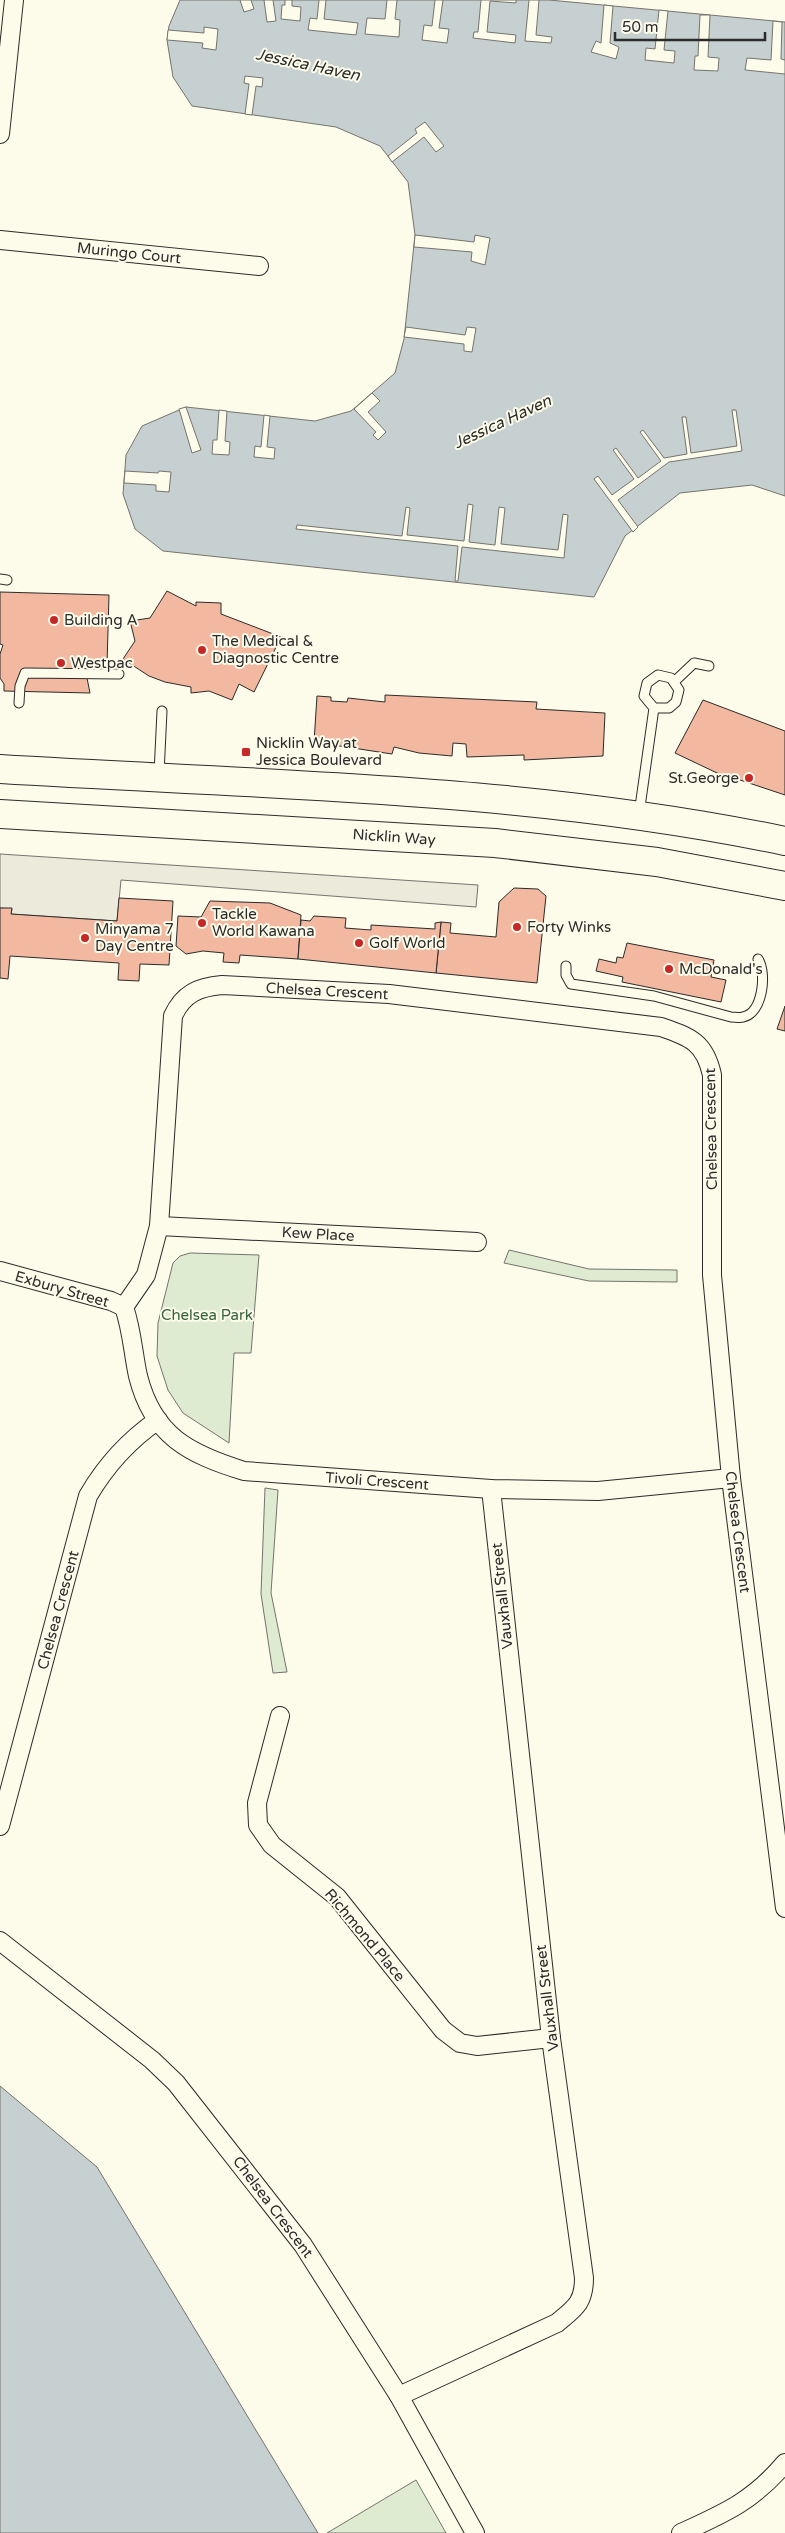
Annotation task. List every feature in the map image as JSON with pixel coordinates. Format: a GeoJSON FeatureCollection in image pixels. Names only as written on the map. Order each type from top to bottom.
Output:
{"type":"FeatureCollection","features":[{"type":"Feature","properties":{"kind":"highway"},"geometry":{"type":"LineString","coordinates":[[0,770],[444,794],[528,801],[639,815],[785,841]]}},
{"type":"Feature","properties":{"kind":"highway","name":"Nicklin Way"},"geometry":{"type":"LineString","coordinates":[[0,814],[514,845],[657,862],[785,886]]}},
{"type":"Feature","properties":{"kind":"street"},"geometry":{"type":"LineString","coordinates":[[0,134],[14,0]]}},
{"type":"Feature","properties":{"kind":"street","name":"Muringo Court"},"geometry":{"type":"LineString","coordinates":[[0,240],[259,266]]}},
{"type":"Feature","properties":{"kind":"street","name":"Chelsea Crescent"},"geometry":{"type":"LineString","coordinates":[[124,1308],[146,1275],[159,1226],[173,1016],[178,1006],[188,994],[204,986],[222,985],[389,994],[661,1027],[681,1034],[700,1044],[709,1059],[712,1075],[712,1275],[730,1478],[785,1908]]}},
{"type":"Feature","properties":{"kind":"street","name":"Kew Place"},"geometry":{"type":"LineString","coordinates":[[159,1226],[477,1242]]}},
{"type":"Feature","properties":{"kind":"street","name":"Exbury Street"},"geometry":{"type":"LineString","coordinates":[[0,1271],[111,1301],[124,1308]]}},
{"type":"Feature","properties":{"kind":"street","name":"Tivoli Crescent"},"geometry":{"type":"LineString","coordinates":[[124,1308],[131,1326],[138,1376],[144,1396],[158,1420],[175,1440],[205,1459],[244,1471],[491,1489],[598,1491],[730,1478]]}},
{"type":"Feature","properties":{"kind":"street","name":"Chelsea Crescent"},"geometry":{"type":"LineString","coordinates":[[0,1826],[88,1496],[102,1470],[139,1433],[158,1420]]}},
{"type":"Feature","properties":{"kind":"street","name":"Vauxhall Street"},"geometry":{"type":"LineString","coordinates":[[398,2396],[557,2323],[575,2308],[584,2294],[584,2278],[552,2038],[491,1489]]}},
{"type":"Feature","properties":{"kind":"street","name":"Richmond Place"},"geometry":{"type":"LineString","coordinates":[[280,1716],[257,1803],[258,1825],[272,1845],[337,1897],[443,2030],[460,2043],[477,2046],[552,2038]]}},
{"type":"Feature","properties":{"kind":"street","name":"Chelsea Crescent"},"geometry":{"type":"LineString","coordinates":[[0,1941],[152,2060],[176,2083],[303,2244],[398,2396],[475,2533]]}},
{"type":"Feature","properties":{"kind":"street"},"geometry":{"type":"LineString","coordinates":[[681,2533],[738,2507],[772,2479],[785,2463]]}},
{"type":"Feature","properties":{"kind":"lane"},"geometry":{"type":"LineString","coordinates":[[674,682],[694,663],[709,666]]}},
{"type":"Feature","properties":{"kind":"lane"},"geometry":{"type":"LineString","coordinates":[[19,703],[20,686],[25,673],[119,674]]}},
{"type":"Feature","properties":{"kind":"lane"},"geometry":{"type":"LineString","coordinates":[[639,815],[654,708],[644,696],[647,684],[658,674],[671,678],[679,690],[676,702],[669,708],[654,708]]}},
{"type":"Feature","properties":{"kind":"lane"},"geometry":{"type":"LineString","coordinates":[[159,779],[162,711]]}},
{"type":"Feature","properties":{"kind":"lane"},"geometry":{"type":"LineString","coordinates":[[566,966],[566,975],[571,984],[654,996],[731,1017],[744,1017],[758,1005],[763,968],[758,959]]}},
{"type":"Feature","properties":{"kind":"green space"},"geometry":{"type":"Polygon","coordinates":[[[509,1250],[589,1269],[677,1270],[677,1282],[589,1281],[504,1263],[509,1250]]]}},
{"type":"Feature","properties":{"kind":"green space","name":"Chelsea Park"},"geometry":{"type":"Polygon","coordinates":[[[190,1253],[259,1255],[251,1353],[234,1353],[229,1443],[183,1413],[168,1390],[157,1356],[158,1323],[173,1263],[180,1256],[190,1253]]]}},
{"type":"Feature","properties":{"kind":"green space"},"geometry":{"type":"Polygon","coordinates":[[[265,1488],[278,1490],[271,1593],[287,1672],[273,1673],[261,1594],[265,1488]]]}},
{"type":"Feature","properties":{"kind":"green space"},"geometry":{"type":"Polygon","coordinates":[[[416,2480],[446,2533],[327,2533],[416,2480]]]}},
{"type":"Feature","properties":{"kind":"shaded area"},"geometry":{"type":"Polygon","coordinates":[[[0,854],[478,885],[476,907],[121,880],[117,921],[11,914],[12,909],[0,908],[0,854]]]}},
{"type":"Feature","properties":{"kind":"water","name":"Jessica Haven"},"geometry":{"type":"Polygon","coordinates":[[[180,0],[549,0],[785,22],[785,496],[752,485],[680,493],[625,536],[594,597],[163,551],[135,529],[123,494],[126,455],[142,426],[186,407],[315,421],[351,411],[395,373],[404,339],[415,235],[408,182],[380,146],[336,127],[192,106],[173,77],[167,40],[169,26],[180,0]]]}},
{"type":"Feature","properties":{"kind":"water"},"geometry":{"type":"Polygon","coordinates":[[[0,2086],[97,2167],[318,2533],[0,2533],[0,2086]]]}},
{"type":"Feature","properties":{"kind":"pier"},"geometry":{"type":"Polygon","coordinates":[[[240,0],[251,0],[254,9],[244,12],[240,0]]]}},
{"type":"Feature","properties":{"kind":"pier"},"geometry":{"type":"Polygon","coordinates":[[[264,0],[273,0],[276,21],[267,22],[264,0]]]}},
{"type":"Feature","properties":{"kind":"pier"},"geometry":{"type":"Polygon","coordinates":[[[285,0],[292,0],[292,6],[301,7],[300,21],[281,19],[282,5],[285,5],[285,0]]]}},
{"type":"Feature","properties":{"kind":"pier"},"geometry":{"type":"Polygon","coordinates":[[[319,0],[326,0],[324,19],[358,23],[356,35],[308,30],[310,18],[317,19],[319,0]]]}},
{"type":"Feature","properties":{"kind":"pier"},"geometry":{"type":"Polygon","coordinates":[[[387,0],[397,0],[395,19],[400,20],[399,37],[365,34],[367,18],[385,19],[387,0]]]}},
{"type":"Feature","properties":{"kind":"pier"},"geometry":{"type":"Polygon","coordinates":[[[435,0],[443,0],[439,28],[449,29],[447,43],[422,40],[424,25],[432,26],[435,0]]]}},
{"type":"Feature","properties":{"kind":"pier"},"geometry":{"type":"Polygon","coordinates":[[[481,0],[516,0],[516,3],[490,1],[487,32],[516,35],[515,43],[473,38],[474,32],[478,32],[481,0]]]}},
{"type":"Feature","properties":{"kind":"pier"},"geometry":{"type":"Polygon","coordinates":[[[529,0],[539,0],[536,35],[552,37],[551,43],[525,41],[529,0]]]}},
{"type":"Feature","properties":{"kind":"pier"},"geometry":{"type":"Polygon","coordinates":[[[604,5],[613,6],[610,43],[619,47],[616,59],[591,52],[596,41],[601,43],[604,5]]]}},
{"type":"Feature","properties":{"kind":"pier"},"geometry":{"type":"Polygon","coordinates":[[[659,10],[668,11],[664,50],[675,51],[674,63],[645,60],[646,48],[655,49],[659,10]]]}},
{"type":"Feature","properties":{"kind":"pier"},"geometry":{"type":"Polygon","coordinates":[[[700,15],[710,15],[708,57],[719,58],[718,71],[694,70],[695,56],[698,56],[700,15]]]}},
{"type":"Feature","properties":{"kind":"pier"},"geometry":{"type":"Polygon","coordinates":[[[773,21],[782,22],[781,59],[785,60],[785,74],[745,70],[747,58],[771,60],[773,21]]]}},
{"type":"Feature","properties":{"kind":"pier"},"geometry":{"type":"Polygon","coordinates":[[[204,27],[218,29],[216,50],[202,48],[203,43],[167,40],[168,30],[204,33],[204,27]]]}},
{"type":"Feature","properties":{"kind":"pier"},"geometry":{"type":"Polygon","coordinates":[[[245,76],[263,78],[262,87],[256,86],[252,115],[245,114],[249,84],[244,83],[245,76]]]}},
{"type":"Feature","properties":{"kind":"pier"},"geometry":{"type":"Polygon","coordinates":[[[425,122],[444,146],[436,152],[424,137],[392,162],[388,156],[417,133],[415,129],[425,122]]]}},
{"type":"Feature","properties":{"kind":"pier"},"geometry":{"type":"Polygon","coordinates":[[[415,235],[474,242],[475,235],[490,238],[485,265],[471,261],[472,252],[414,247],[415,235]]]}},
{"type":"Feature","properties":{"kind":"pier"},"geometry":{"type":"Polygon","coordinates":[[[406,327],[465,335],[467,327],[476,328],[472,352],[464,351],[464,344],[404,337],[406,327]]]}},
{"type":"Feature","properties":{"kind":"pier"},"geometry":{"type":"Polygon","coordinates":[[[372,393],[380,401],[368,412],[386,432],[378,440],[373,435],[376,432],[354,409],[372,393]]]}},
{"type":"Feature","properties":{"kind":"pier"},"geometry":{"type":"Polygon","coordinates":[[[186,407],[201,450],[192,453],[179,409],[186,407]]]}},
{"type":"Feature","properties":{"kind":"pier"},"geometry":{"type":"Polygon","coordinates":[[[219,410],[227,411],[225,441],[230,442],[229,455],[212,454],[213,440],[217,440],[219,410]]]}},
{"type":"Feature","properties":{"kind":"pier"},"geometry":{"type":"Polygon","coordinates":[[[732,410],[736,410],[742,451],[669,462],[618,500],[638,527],[633,532],[594,479],[598,476],[612,495],[634,479],[613,450],[616,448],[638,478],[661,461],[640,432],[643,430],[664,458],[687,454],[682,417],[686,417],[691,453],[737,446],[732,410]]]}},
{"type":"Feature","properties":{"kind":"pier"},"geometry":{"type":"Polygon","coordinates":[[[264,415],[270,416],[267,447],[275,448],[274,459],[254,457],[255,446],[261,447],[264,415]]]}},
{"type":"Feature","properties":{"kind":"pier"},"geometry":{"type":"Polygon","coordinates":[[[125,471],[171,472],[169,492],[156,491],[156,485],[124,483],[125,471]]]}},
{"type":"Feature","properties":{"kind":"pier"},"geometry":{"type":"Polygon","coordinates":[[[468,504],[473,505],[469,542],[495,545],[499,507],[505,508],[501,544],[558,550],[563,514],[568,515],[564,558],[462,547],[458,581],[455,581],[458,546],[296,529],[297,525],[402,536],[406,507],[410,508],[407,535],[464,541],[468,504]]]}},
{"type":"Feature","properties":{"kind":"building","name":"The Medical & Diagnostic Centre"},"geometry":{"type":"Polygon","coordinates":[[[167,591],[196,606],[196,602],[221,603],[221,614],[281,637],[254,692],[239,684],[232,700],[209,691],[191,693],[191,687],[165,682],[149,676],[123,659],[135,641],[130,621],[150,618],[167,591]]]}},
{"type":"Feature","properties":{"kind":"building","name":"Building A"},"geometry":{"type":"Polygon","coordinates":[[[0,592],[109,595],[107,665],[96,666],[100,678],[87,678],[90,693],[4,691],[4,684],[0,678],[0,654],[3,645],[0,644],[0,592]]]}},
{"type":"Feature","properties":{"kind":"building"},"geometry":{"type":"Polygon","coordinates":[[[385,695],[537,702],[536,709],[605,713],[603,756],[524,760],[524,755],[467,757],[466,744],[453,743],[452,756],[419,753],[394,747],[392,754],[314,742],[317,696],[331,697],[331,701],[347,702],[348,698],[385,702],[385,695]]]}},
{"type":"Feature","properties":{"kind":"building"},"geometry":{"type":"Polygon","coordinates":[[[703,700],[785,731],[785,795],[737,779],[736,782],[675,753],[703,700]]]}},
{"type":"Feature","properties":{"kind":"building"},"geometry":{"type":"Polygon","coordinates":[[[514,888],[538,889],[546,896],[537,983],[436,973],[441,922],[451,923],[450,933],[496,937],[499,902],[514,888]]]}},
{"type":"Feature","properties":{"kind":"building","name":"Minyama 7 Day Centre"},"geometry":{"type":"Polygon","coordinates":[[[119,898],[173,901],[169,965],[140,964],[139,981],[118,980],[119,963],[10,956],[8,979],[0,978],[0,908],[12,908],[11,914],[117,921],[119,898]]]}},
{"type":"Feature","properties":{"kind":"building"},"geometry":{"type":"Polygon","coordinates":[[[210,901],[270,903],[301,915],[298,959],[240,955],[239,963],[223,962],[224,953],[203,951],[186,954],[176,946],[178,916],[201,917],[210,901]]]}},
{"type":"Feature","properties":{"kind":"building"},"geometry":{"type":"Polygon","coordinates":[[[314,916],[346,918],[345,928],[371,930],[371,925],[435,929],[435,923],[441,922],[436,973],[298,959],[301,920],[310,921],[314,916]]]}},
{"type":"Feature","properties":{"kind":"building"},"geometry":{"type":"Polygon","coordinates":[[[627,943],[714,960],[711,977],[726,980],[721,1002],[622,982],[623,977],[596,971],[599,959],[616,963],[617,957],[623,958],[627,943]]]}},
{"type":"Feature","properties":{"kind":"building"},"geometry":{"type":"Polygon","coordinates":[[[785,1006],[785,1031],[777,1029],[785,1006]]]}},
{"type":"Feature","properties":{"kind":"place","name":"Building A"},"geometry":{"type":"Point","coordinates":[54,620]}},
{"type":"Feature","properties":{"kind":"place","name":"The Medical & Diagnostic Centre"},"geometry":{"type":"Point","coordinates":[202,650]}},
{"type":"Feature","properties":{"kind":"place","name":"Westpac"},"geometry":{"type":"Point","coordinates":[61,663]}},
{"type":"Feature","properties":{"kind":"place","name":"Nicklin Way at Jessica Boulevard"},"geometry":{"type":"Point","coordinates":[246,752]}},
{"type":"Feature","properties":{"kind":"place","name":"St.George"},"geometry":{"type":"Point","coordinates":[749,778]}},
{"type":"Feature","properties":{"kind":"place","name":"Tackle World Kawana"},"geometry":{"type":"Point","coordinates":[202,923]}},
{"type":"Feature","properties":{"kind":"place","name":"Forty Winks"},"geometry":{"type":"Point","coordinates":[517,927]}},
{"type":"Feature","properties":{"kind":"place","name":"Minyama 7 Day Centre"},"geometry":{"type":"Point","coordinates":[85,938]}},
{"type":"Feature","properties":{"kind":"place","name":"Golf World"},"geometry":{"type":"Point","coordinates":[359,943]}},
{"type":"Feature","properties":{"kind":"place","name":"McDonald's"},"geometry":{"type":"Point","coordinates":[669,969]}}]}
